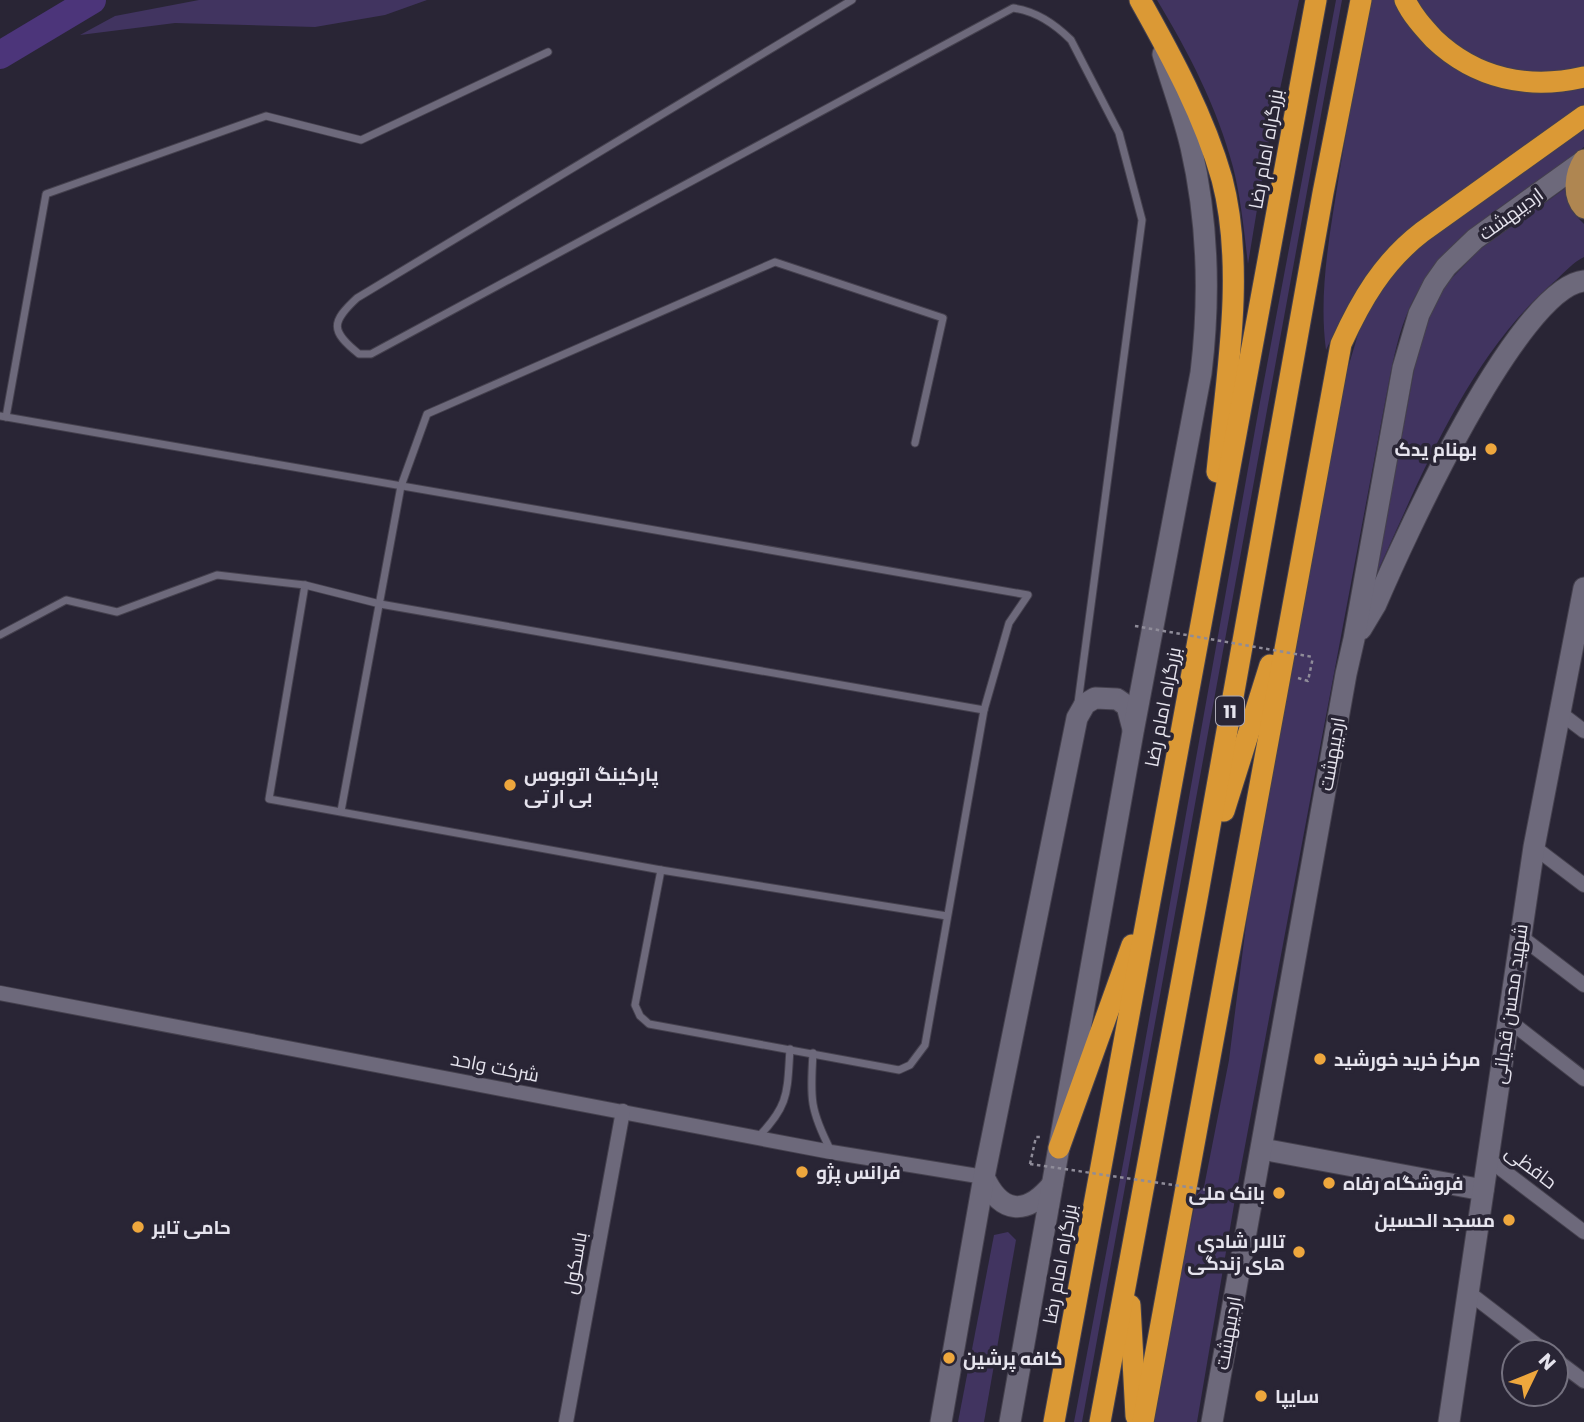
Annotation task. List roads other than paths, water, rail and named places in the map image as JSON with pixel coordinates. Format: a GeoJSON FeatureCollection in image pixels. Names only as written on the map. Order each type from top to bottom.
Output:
{"type":"FeatureCollection","features":[{"type":"Feature","properties":{"kind":"highway"},"geometry":{"type":"LineString","coordinates":[[1140,0],[1184,81],[1209,138],[1223,182],[1230,231],[1233,308],[1202,622]]}},
{"type":"Feature","properties":{"kind":"highway","name":"بزرگراه امام رضا"},"geometry":{"type":"LineString","coordinates":[[1054,1422],[1316,0]]}},
{"type":"Feature","properties":{"kind":"highway","name":"11"},"geometry":{"type":"LineString","coordinates":[[1100,1422],[1323,193],[1361,0]]}},
{"type":"Feature","properties":{"kind":"highway"},"geometry":{"type":"LineString","coordinates":[[1405,0],[1423,28],[1445,49],[1479,70],[1526,83],[1584,77]]}},
{"type":"Feature","properties":{"kind":"highway"},"geometry":{"type":"LineString","coordinates":[[1143,1422],[1341,344],[1368,290],[1384,267],[1409,242],[1584,116]]}},
{"type":"Feature","properties":{"kind":"highway"},"geometry":{"type":"LineString","coordinates":[[1198,893],[1297,580]]}},
{"type":"Feature","properties":{"kind":"highway"},"geometry":{"type":"LineString","coordinates":[[1059,1148],[1154,883]]}},
{"type":"Feature","properties":{"kind":"highway"},"geometry":{"type":"LineString","coordinates":[[1128,1269],[1136,1422]]}},
{"type":"Feature","properties":{"kind":"main road"},"geometry":{"type":"LineString","coordinates":[[1010,1422],[1133,732],[1201,373],[1206,318],[1205,238],[1200,188],[1191,145],[1153,23]]}},
{"type":"Feature","properties":{"kind":"main road"},"geometry":{"type":"LineString","coordinates":[[1583,161],[1576,196],[1584,208]]}},
{"type":"Feature","properties":{"kind":"main road","name":"اردیبهشت"},"geometry":{"type":"LineString","coordinates":[[1212,1422],[1344,687],[1403,368],[1412,334],[1425,299],[1446,267],[1475,239],[1583,161]]}},
{"type":"Feature","properties":{"kind":"main road"},"geometry":{"type":"LineString","coordinates":[[1354,639],[1376,604],[1466,419],[1519,336],[1557,292],[1584,281]]}},
{"type":"Feature","properties":{"kind":"main road","name":"شهید محسن قدیانی"},"geometry":{"type":"LineString","coordinates":[[1449,1422],[1534,847],[1559,712],[1578,646],[1584,588]]}},
{"type":"Feature","properties":{"kind":"main road"},"geometry":{"type":"LineString","coordinates":[[941,1422],[984,1177],[1077,718],[1085,704],[1095,698],[1117,699],[1127,706],[1133,732]]}},
{"type":"Feature","properties":{"kind":"main road"},"geometry":{"type":"LineString","coordinates":[[1262,1149],[1483,1190]]}},
{"type":"Feature","properties":{"kind":"main road"},"geometry":{"type":"LineString","coordinates":[[984,1177],[993,1196],[1003,1204],[1017,1206],[1040,1199],[1052,1185]]}},
{"type":"Feature","properties":{"kind":"street"},"geometry":{"type":"LineString","coordinates":[[1559,712],[1584,731]]}},
{"type":"Feature","properties":{"kind":"street"},"geometry":{"type":"LineString","coordinates":[[1534,847],[1584,885]]}},
{"type":"Feature","properties":{"kind":"street"},"geometry":{"type":"LineString","coordinates":[[1520,936],[1584,985]]}},
{"type":"Feature","properties":{"kind":"street","name":"شرکت واحد"},"geometry":{"type":"LineString","coordinates":[[0,993],[831,1152],[984,1177]]}},
{"type":"Feature","properties":{"kind":"street"},"geometry":{"type":"LineString","coordinates":[[1508,1020],[1584,1079]]}},
{"type":"Feature","properties":{"kind":"street","name":"باسکول"},"geometry":{"type":"LineString","coordinates":[[566,1422],[623,1111]]}},
{"type":"Feature","properties":{"kind":"street","name":"حافظی"},"geometry":{"type":"LineString","coordinates":[[1488,1158],[1584,1232]]}},
{"type":"Feature","properties":{"kind":"street"},"geometry":{"type":"LineString","coordinates":[[1468,1292],[1528,1338]]}},
{"type":"Feature","properties":{"kind":"lane"},"geometry":{"type":"LineString","coordinates":[[852,0],[357,298],[340,314],[337,328],[341,338],[359,354],[371,354],[1013,8],[1028,10],[1060,29],[1071,40],[1119,133],[1142,220],[1077,718]]}},
{"type":"Feature","properties":{"kind":"lane"},"geometry":{"type":"LineString","coordinates":[[548,52],[361,140],[266,116],[46,194],[3,417],[1028,595],[1009,623],[984,710],[925,1045],[910,1065],[899,1070],[649,1024],[640,1016],[635,1005],[661,870]]}},
{"type":"Feature","properties":{"kind":"lane"},"geometry":{"type":"LineString","coordinates":[[341,811],[401,486],[427,414],[775,262],[943,318],[915,443]]}},
{"type":"Feature","properties":{"kind":"lane"},"geometry":{"type":"LineString","coordinates":[[0,635],[66,600],[117,612],[218,575],[305,584],[380,604],[984,710]]}},
{"type":"Feature","properties":{"kind":"lane"},"geometry":{"type":"LineString","coordinates":[[305,584],[269,799],[661,870],[947,916]]}},
{"type":"Feature","properties":{"kind":"lane"},"geometry":{"type":"LineString","coordinates":[[757,1138],[776,1119],[784,1104],[790,1049]]}},
{"type":"Feature","properties":{"kind":"lane"},"geometry":{"type":"LineString","coordinates":[[813,1053],[810,1096],[818,1125],[831,1152]]}},
{"type":"Feature","properties":{"kind":"waterway"},"geometry":{"type":"LineString","coordinates":[[0,55],[92,0]]}},
{"type":"Feature","properties":{"kind":"place","name":"بهنام یدک"},"geometry":{"type":"Point","coordinates":[1491,449]}},
{"type":"Feature","properties":{"kind":"place","name":"پارکینگ اتوبوس بی ار تی"},"geometry":{"type":"Point","coordinates":[510,785]}},
{"type":"Feature","properties":{"kind":"place","name":"مرکز خرید خورشید"},"geometry":{"type":"Point","coordinates":[1320,1059]}},
{"type":"Feature","properties":{"kind":"place","name":"فرانس پژو"},"geometry":{"type":"Point","coordinates":[802,1172]}},
{"type":"Feature","properties":{"kind":"place","name":"فروشگاه رفاه"},"geometry":{"type":"Point","coordinates":[1329,1183]}},
{"type":"Feature","properties":{"kind":"place","name":"بانک ملی"},"geometry":{"type":"Point","coordinates":[1279,1193]}},
{"type":"Feature","properties":{"kind":"place","name":"مسجد الحسین"},"geometry":{"type":"Point","coordinates":[1509,1220]}},
{"type":"Feature","properties":{"kind":"place","name":"حامی تایر"},"geometry":{"type":"Point","coordinates":[138,1227]}},
{"type":"Feature","properties":{"kind":"place","name":"تالار شادی های زندگی"},"geometry":{"type":"Point","coordinates":[1299,1252]}},
{"type":"Feature","properties":{"kind":"place","name":"کافه پرشین"},"geometry":{"type":"Point","coordinates":[949,1358]}},
{"type":"Feature","properties":{"kind":"place","name":"سایپا"},"geometry":{"type":"Point","coordinates":[1261,1396]}}]}
